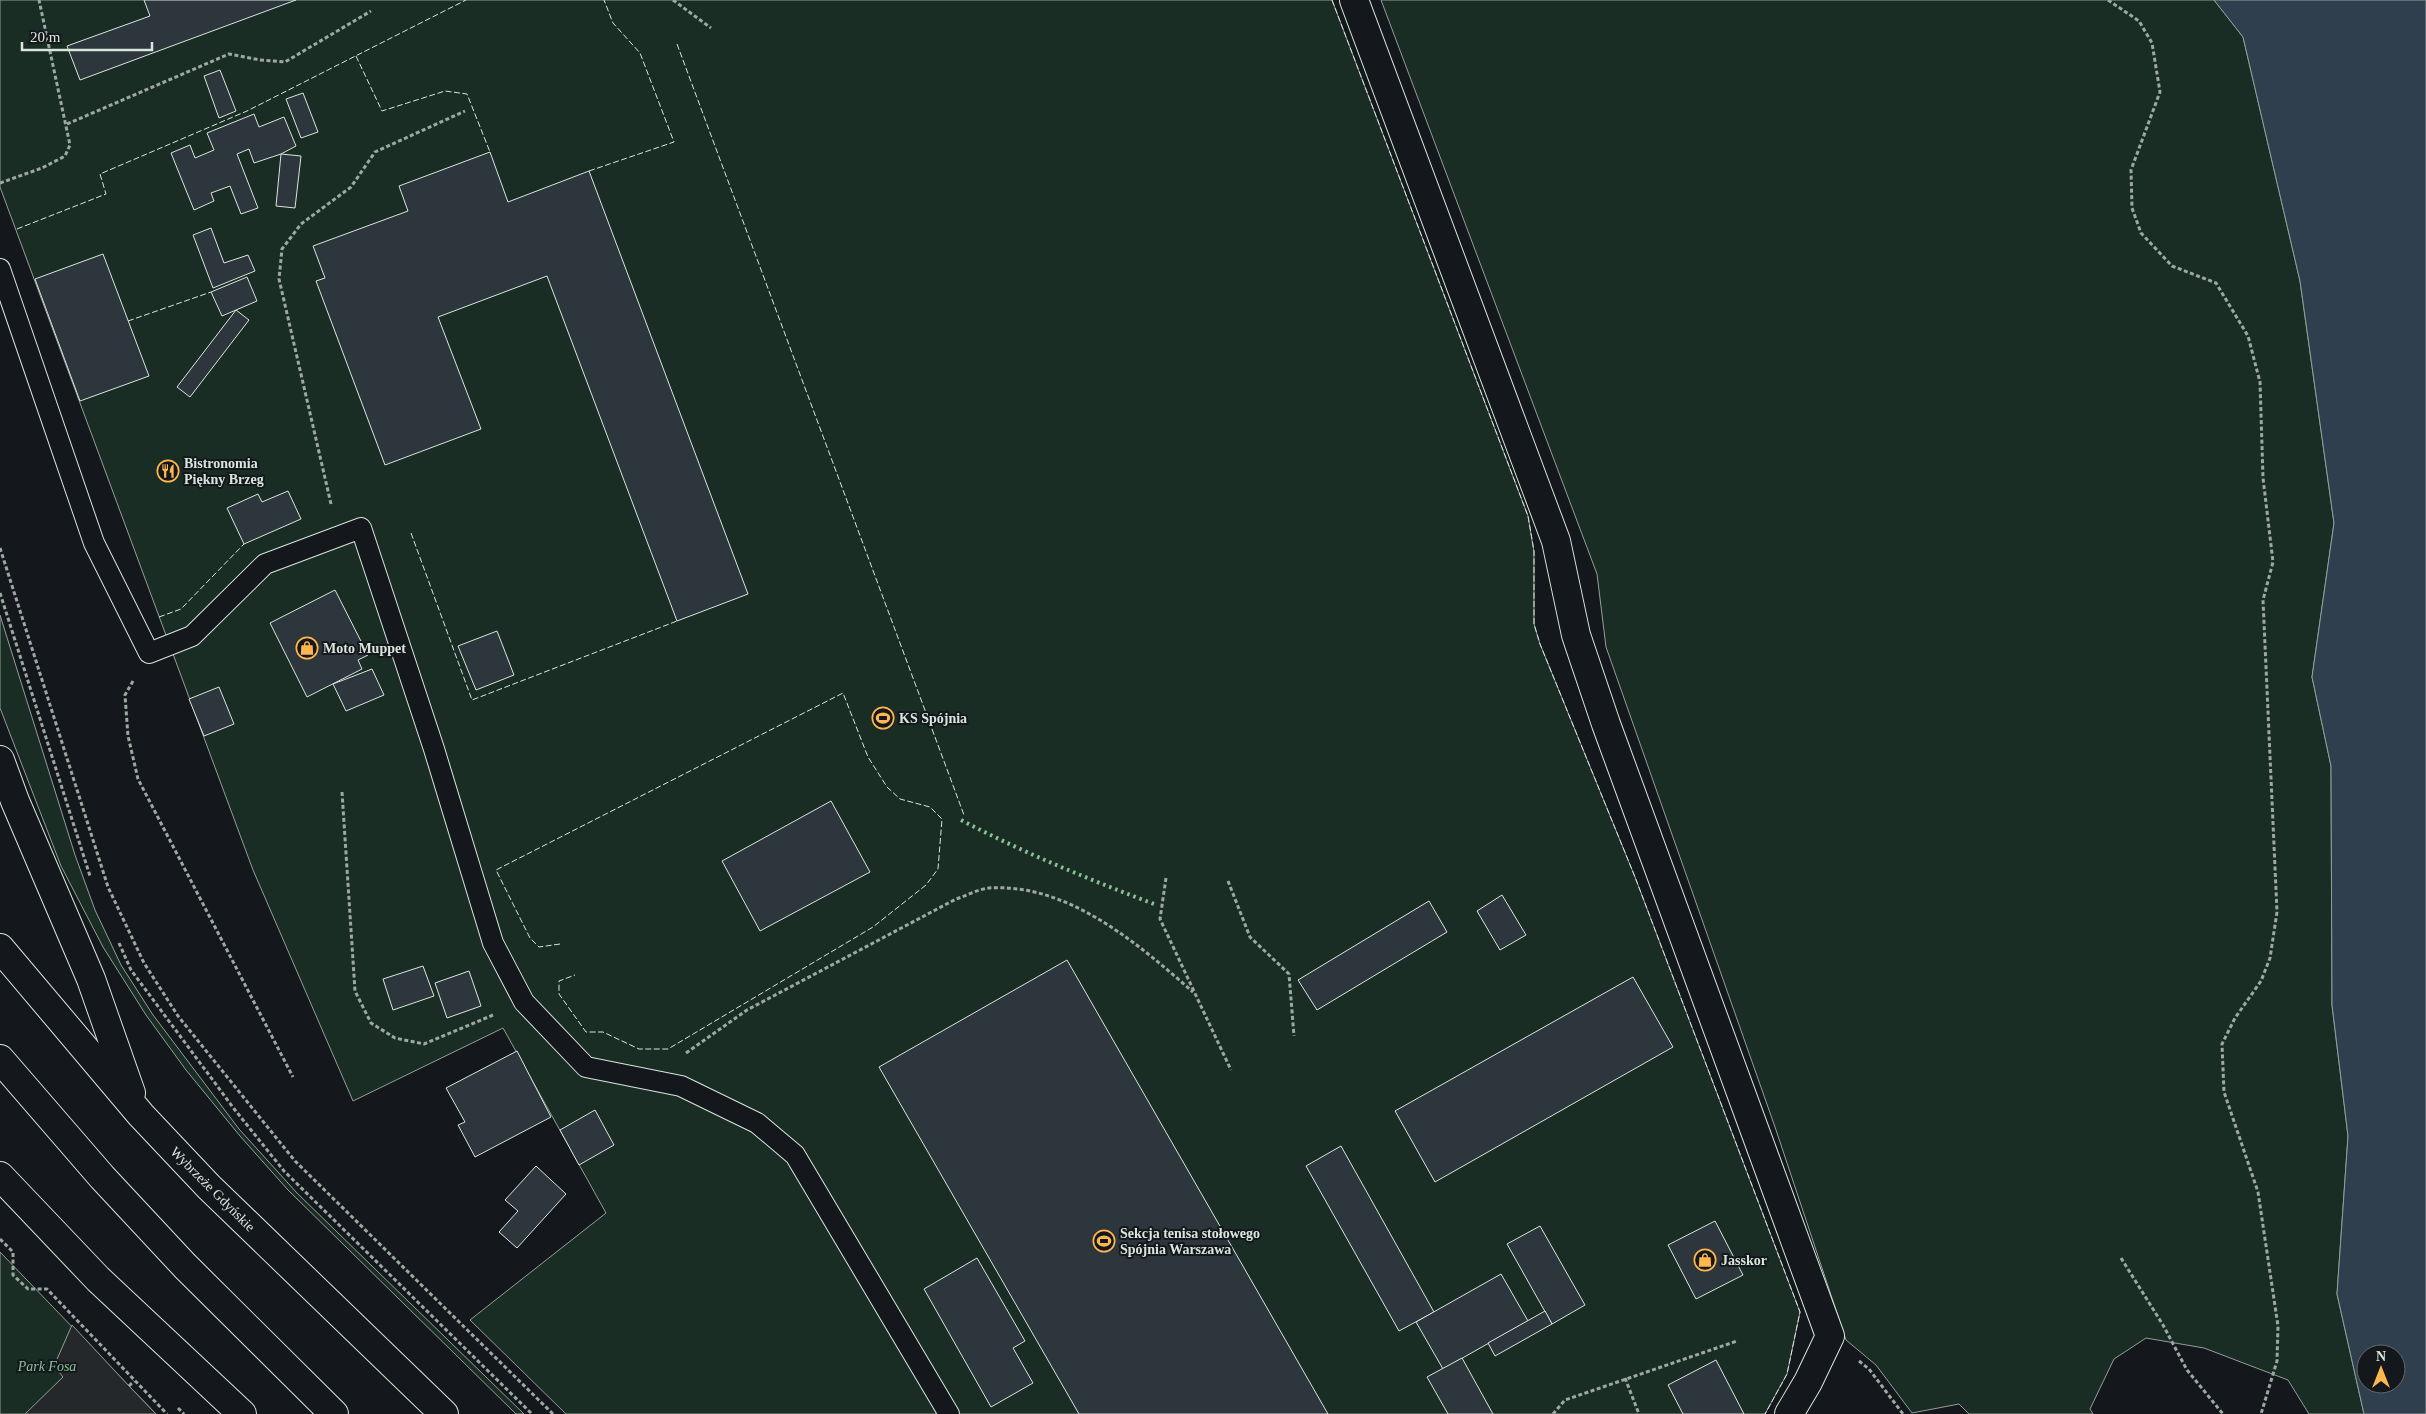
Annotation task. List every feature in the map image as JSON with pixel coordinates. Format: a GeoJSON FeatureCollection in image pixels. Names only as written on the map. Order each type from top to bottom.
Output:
{"type":"FeatureCollection","features":[{"type":"Feature","properties":{"kind":"main road"},"geometry":{"type":"LineString","coordinates":[[1354,0],[1556,541],[1579,644],[1830,1336],[1808,1382],[1789,1414]]}},
{"type":"Feature","properties":{"kind":"main road"},"geometry":{"type":"LineString","coordinates":[[0,760],[15,801],[91,978],[122,1072],[140,1115]]}},
{"type":"Feature","properties":{"kind":"main road","name":"Wybrzeże Gdyńskie"},"geometry":{"type":"LineString","coordinates":[[0,948],[140,1115],[209,1187],[444,1414]]}},
{"type":"Feature","properties":{"kind":"main road"},"geometry":{"type":"LineString","coordinates":[[0,1059],[102,1177],[185,1266],[334,1414]]}},
{"type":"Feature","properties":{"kind":"main road"},"geometry":{"type":"LineString","coordinates":[[0,1176],[98,1279],[242,1414]]}},
{"type":"Feature","properties":{"kind":"lane"},"geometry":{"type":"LineString","coordinates":[[0,269],[94,543],[148,653],[192,636],[265,564],[361,528],[434,749],[493,943],[524,1002],[586,1067],[681,1086],[757,1123],[795,1155],[949,1414]]}},
{"type":"Feature","properties":{"kind":"path"},"geometry":{"type":"LineString","coordinates":[[0,183],[42,168],[65,156],[70,145],[39,0]]}},
{"type":"Feature","properties":{"kind":"path"},"geometry":{"type":"LineString","coordinates":[[673,0],[711,28]]}},
{"type":"Feature","properties":{"kind":"path"},"geometry":{"type":"LineString","coordinates":[[2108,0],[2139,21],[2152,43],[2160,92],[2131,170],[2132,208],[2141,233],[2172,266],[2216,283],[2248,336],[2260,382],[2263,478],[2273,562],[2262,600],[2277,912],[2270,958],[2261,981],[2235,1018],[2222,1044],[2224,1092],[2258,1192],[2278,1326],[2277,1362],[2261,1414]]}},
{"type":"Feature","properties":{"kind":"path"},"geometry":{"type":"LineString","coordinates":[[66,124],[229,54],[260,60],[285,62],[371,11]]}},
{"type":"Feature","properties":{"kind":"path"},"geometry":{"type":"LineString","coordinates":[[338,536],[279,279],[282,250],[301,224],[351,187],[375,152],[466,112]]}},
{"type":"Feature","properties":{"kind":"path"},"geometry":{"type":"LineString","coordinates":[[0,548],[108,887],[144,963],[168,1001],[295,1161],[553,1414]]}},
{"type":"Feature","properties":{"kind":"path"},"geometry":{"type":"LineString","coordinates":[[0,593],[92,883]]}},
{"type":"Feature","properties":{"kind":"path"},"geometry":{"type":"LineString","coordinates":[[148,653],[126,694],[128,736],[138,779],[294,1077]]}},
{"type":"Feature","properties":{"kind":"path"},"geometry":{"type":"LineString","coordinates":[[342,792],[355,991],[372,1023],[395,1038],[424,1044],[524,1002]]}},
{"type":"Feature","properties":{"kind":"path"},"geometry":{"type":"LineString","coordinates":[[1166,878],[1160,918],[1231,1070]]}},
{"type":"Feature","properties":{"kind":"path"},"geometry":{"type":"LineString","coordinates":[[1228,881],[1250,937],[1289,974],[1294,1036]]}},
{"type":"Feature","properties":{"kind":"path"},"geometry":{"type":"LineString","coordinates":[[649,1080],[747,1010],[956,899],[987,888],[1012,889],[1052,896],[1093,916],[1156,960],[1193,992]]}},
{"type":"Feature","properties":{"kind":"path"},"geometry":{"type":"LineString","coordinates":[[115,935],[131,970],[235,1110],[284,1171],[532,1414]]}},
{"type":"Feature","properties":{"kind":"path"},"geometry":{"type":"LineString","coordinates":[[0,1239],[13,1252],[13,1275],[28,1289],[48,1288],[134,1381],[168,1414]]}},
{"type":"Feature","properties":{"kind":"path"},"geometry":{"type":"LineString","coordinates":[[2121,1258],[2163,1325],[2187,1370],[2223,1414]]}},
{"type":"Feature","properties":{"kind":"path"},"geometry":{"type":"LineString","coordinates":[[1553,1414],[1565,1400],[1737,1341]]}},
{"type":"Feature","properties":{"kind":"path"},"geometry":{"type":"LineString","coordinates":[[1869,1369],[1903,1414]]}},
{"type":"Feature","properties":{"kind":"path"},"geometry":{"type":"LineString","coordinates":[[1625,1378],[1639,1414]]}},
{"type":"Feature","properties":{"kind":"path"},"geometry":{"type":"LineString","coordinates":[[130,1386],[134,1381]]}},
{"type":"Feature","properties":{"kind":"green space","name":"KS Spójnia"},"geometry":{"type":"Polygon","coordinates":[[[0,0],[1332,0],[1528,516],[1534,552],[1534,624],[1540,644],[1635,877],[1800,1312],[1787,1374],[1765,1414],[566,1414],[470,1320],[606,1213],[503,1028],[353,1101],[253,870],[0,187],[0,0]]]}},
{"type":"Feature","properties":{"kind":"green space"},"geometry":{"type":"Polygon","coordinates":[[[1381,0],[2214,0],[2243,37],[2300,281],[2334,523],[2312,677],[2331,766],[2332,1005],[2348,1136],[2337,1294],[2356,1378],[2356,1394],[2360,1394],[2364,1414],[2309,1414],[2288,1380],[2204,1348],[2146,1338],[2114,1359],[2090,1409],[2093,1414],[1969,1414],[1959,1404],[1912,1413],[1876,1365],[1846,1340],[1775,1127],[1606,647],[1597,574],[1381,0]]]}},
{"type":"Feature","properties":{"kind":"green space"},"geometry":{"type":"Polygon","coordinates":[[[0,615],[75,855],[95,910],[121,965],[153,1015],[239,1129],[297,1193],[524,1414],[516,1414],[288,1190],[240,1136],[186,1070],[146,1015],[103,947],[61,866],[0,708],[0,615]]]}},
{"type":"Feature","properties":{"kind":"green space","name":"Park Fosa"},"geometry":{"type":"Polygon","coordinates":[[[0,1252],[156,1414],[0,1414],[0,1252]]]}},
{"type":"Feature","properties":{"kind":"shaded area"},"geometry":{"type":"Polygon","coordinates":[[[72,1325],[156,1414],[25,1414],[63,1377],[54,1366],[72,1325]]]}},
{"type":"Feature","properties":{"kind":"water"},"geometry":{"type":"Polygon","coordinates":[[[2214,0],[2426,0],[2426,1414],[2364,1414],[2360,1394],[2406,1394],[2406,1344],[2356,1344],[2356,1378],[2337,1294],[2348,1136],[2332,1005],[2331,766],[2312,677],[2334,523],[2300,281],[2243,37],[2214,0]]]}},
{"type":"Feature","properties":{"kind":"building"},"geometry":{"type":"Polygon","coordinates":[[[144,0],[296,0],[80,80],[67,46],[150,16],[144,0]]]}},
{"type":"Feature","properties":{"kind":"building"},"geometry":{"type":"Polygon","coordinates":[[[220,70],[236,111],[219,118],[204,76],[220,70]]]}},
{"type":"Feature","properties":{"kind":"building"},"geometry":{"type":"Polygon","coordinates":[[[303,93],[318,132],[301,138],[286,99],[303,93]]]}},
{"type":"Feature","properties":{"kind":"building"},"geometry":{"type":"Polygon","coordinates":[[[254,114],[259,127],[284,117],[296,146],[281,154],[254,163],[249,149],[237,154],[258,208],[241,214],[230,186],[211,193],[214,201],[194,210],[171,153],[190,145],[195,158],[214,150],[207,133],[254,114]]]}},
{"type":"Feature","properties":{"kind":"building"},"geometry":{"type":"Polygon","coordinates":[[[490,152],[508,202],[589,171],[748,594],[677,621],[547,276],[438,317],[481,429],[385,465],[316,281],[325,278],[313,246],[408,211],[399,186],[490,152]]]}},
{"type":"Feature","properties":{"kind":"building"},"geometry":{"type":"Polygon","coordinates":[[[281,154],[301,156],[295,208],[276,206],[281,154]]]}},
{"type":"Feature","properties":{"kind":"building"},"geometry":{"type":"Polygon","coordinates":[[[211,228],[224,263],[248,255],[255,271],[213,288],[193,235],[211,228]]]}},
{"type":"Feature","properties":{"kind":"building"},"geometry":{"type":"Polygon","coordinates":[[[103,254],[149,376],[80,401],[35,279],[103,254]]]}},
{"type":"Feature","properties":{"kind":"building"},"geometry":{"type":"Polygon","coordinates":[[[247,277],[257,301],[222,316],[211,292],[247,277]]]}},
{"type":"Feature","properties":{"kind":"building"},"geometry":{"type":"Polygon","coordinates":[[[236,310],[249,320],[190,397],[177,387],[236,310]]]}},
{"type":"Feature","properties":{"kind":"building"},"geometry":{"type":"Polygon","coordinates":[[[288,491],[301,519],[244,544],[227,508],[258,494],[262,502],[288,491]]]}},
{"type":"Feature","properties":{"kind":"building"},"geometry":{"type":"Polygon","coordinates":[[[335,590],[368,655],[358,660],[362,669],[307,697],[270,623],[335,590]]]}},
{"type":"Feature","properties":{"kind":"building"},"geometry":{"type":"Polygon","coordinates":[[[497,631],[514,675],[476,690],[458,646],[497,631]]]}},
{"type":"Feature","properties":{"kind":"building"},"geometry":{"type":"Polygon","coordinates":[[[372,669],[384,695],[346,711],[333,684],[372,669]]]}},
{"type":"Feature","properties":{"kind":"building"},"geometry":{"type":"Polygon","coordinates":[[[219,687],[234,724],[204,736],[189,699],[219,687]]]}},
{"type":"Feature","properties":{"kind":"building"},"geometry":{"type":"Polygon","coordinates":[[[831,801],[870,872],[760,931],[722,861],[831,801]]]}},
{"type":"Feature","properties":{"kind":"building"},"geometry":{"type":"Polygon","coordinates":[[[1502,895],[1526,935],[1500,950],[1477,911],[1502,895]]]}},
{"type":"Feature","properties":{"kind":"building"},"geometry":{"type":"Polygon","coordinates":[[[1429,901],[1447,932],[1317,1010],[1298,980],[1429,901]]]}},
{"type":"Feature","properties":{"kind":"building","name":"Sekcja tenisa stołowego Spójnia Warszawa"},"geometry":{"type":"Polygon","coordinates":[[[1067,960],[1328,1414],[1079,1414],[879,1067],[1067,960]]]}},
{"type":"Feature","properties":{"kind":"building"},"geometry":{"type":"Polygon","coordinates":[[[423,966],[434,996],[393,1010],[383,979],[423,966]]]}},
{"type":"Feature","properties":{"kind":"building"},"geometry":{"type":"Polygon","coordinates":[[[469,971],[481,1006],[447,1018],[435,983],[469,971]]]}},
{"type":"Feature","properties":{"kind":"building"},"geometry":{"type":"Polygon","coordinates":[[[1633,977],[1673,1047],[1435,1182],[1395,1111],[1633,977]]]}},
{"type":"Feature","properties":{"kind":"building"},"geometry":{"type":"Polygon","coordinates":[[[517,1051],[551,1117],[475,1157],[458,1125],[465,1122],[446,1088],[517,1051]]]}},
{"type":"Feature","properties":{"kind":"building"},"geometry":{"type":"Polygon","coordinates":[[[595,1110],[614,1145],[579,1165],[560,1130],[595,1110]]]}},
{"type":"Feature","properties":{"kind":"building"},"geometry":{"type":"Polygon","coordinates":[[[1341,1146],[1434,1312],[1399,1331],[1306,1166],[1341,1146]]]}},
{"type":"Feature","properties":{"kind":"building"},"geometry":{"type":"Polygon","coordinates":[[[536,1166],[566,1194],[517,1248],[499,1232],[518,1211],[505,1200],[536,1166]]]}},
{"type":"Feature","properties":{"kind":"building","name":"Jasskor"},"geometry":{"type":"Polygon","coordinates":[[[1715,1221],[1743,1275],[1696,1299],[1668,1245],[1715,1221]]]}},
{"type":"Feature","properties":{"kind":"building"},"geometry":{"type":"Polygon","coordinates":[[[1540,1226],[1585,1305],[1552,1324],[1507,1244],[1540,1226]]]}},
{"type":"Feature","properties":{"kind":"building"},"geometry":{"type":"Polygon","coordinates":[[[977,1258],[1025,1341],[1013,1348],[1033,1383],[991,1407],[924,1289],[977,1258]]]}},
{"type":"Feature","properties":{"kind":"building"},"geometry":{"type":"Polygon","coordinates":[[[1501,1274],[1528,1321],[1443,1369],[1416,1322],[1501,1274]]]}},
{"type":"Feature","properties":{"kind":"building"},"geometry":{"type":"Polygon","coordinates":[[[1545,1311],[1552,1324],[1495,1356],[1488,1343],[1545,1311]]]}},
{"type":"Feature","properties":{"kind":"building"},"geometry":{"type":"Polygon","coordinates":[[[1462,1358],[1493,1414],[1448,1414],[1427,1377],[1462,1358]]]}},
{"type":"Feature","properties":{"kind":"building"},"geometry":{"type":"Polygon","coordinates":[[[1716,1360],[1744,1414],[1683,1414],[1668,1385],[1716,1360]]]}},
{"type":"Feature","properties":{"kind":"hedge"},"geometry":{"type":"LineString","coordinates":[[961,820],[1008,844],[1056,865],[1154,904]]}},
{"type":"Feature","properties":{"kind":"fence"},"geometry":{"type":"LineString","coordinates":[[17,229],[106,194],[100,174],[247,111],[466,0]]}},
{"type":"Feature","properties":{"kind":"fence"},"geometry":{"type":"LineString","coordinates":[[589,171],[674,142],[640,53],[613,23],[604,0]]}},
{"type":"Feature","properties":{"kind":"fence"},"geometry":{"type":"LineString","coordinates":[[1332,0],[1528,516],[1534,551],[1534,624],[1540,644],[1635,877],[1800,1312],[1787,1374],[1765,1414]]}},
{"type":"Feature","properties":{"kind":"fence"},"geometry":{"type":"LineString","coordinates":[[677,44],[964,815]]}},
{"type":"Feature","properties":{"kind":"fence"},"geometry":{"type":"LineString","coordinates":[[356,56],[382,111],[445,91],[467,94],[490,152]]}},
{"type":"Feature","properties":{"kind":"fence"},"geometry":{"type":"LineString","coordinates":[[128,321],[211,292]]}},
{"type":"Feature","properties":{"kind":"fence"},"geometry":{"type":"LineString","coordinates":[[411,533],[472,700],[677,621]]}},
{"type":"Feature","properties":{"kind":"fence"},"geometry":{"type":"LineString","coordinates":[[159,617],[181,609],[244,544]]}},
{"type":"Feature","properties":{"kind":"fence"},"geometry":{"type":"LineString","coordinates":[[560,944],[539,947],[530,938],[496,870],[843,693],[868,757],[887,787],[900,799],[930,807],[942,819],[938,869],[926,885],[873,927],[668,1049],[639,1049],[603,1032],[586,1032],[559,994],[559,981],[575,975]]}},
{"type":"Feature","properties":{"kind":"place","name":"Bistronomia Piękny Brzeg"},"geometry":{"type":"Point","coordinates":[168,471]}},
{"type":"Feature","properties":{"kind":"place","name":"Moto Muppet"},"geometry":{"type":"Point","coordinates":[307,648]}},
{"type":"Feature","properties":{"kind":"place","name":"KS Spójnia"},"geometry":{"type":"Point","coordinates":[883,718]}},
{"type":"Feature","properties":{"kind":"place","name":"Sekcja tenisa stołowego Spójnia Warszawa"},"geometry":{"type":"Point","coordinates":[1104,1241]}},
{"type":"Feature","properties":{"kind":"place","name":"Jasskor"},"geometry":{"type":"Point","coordinates":[1705,1260]}}]}
